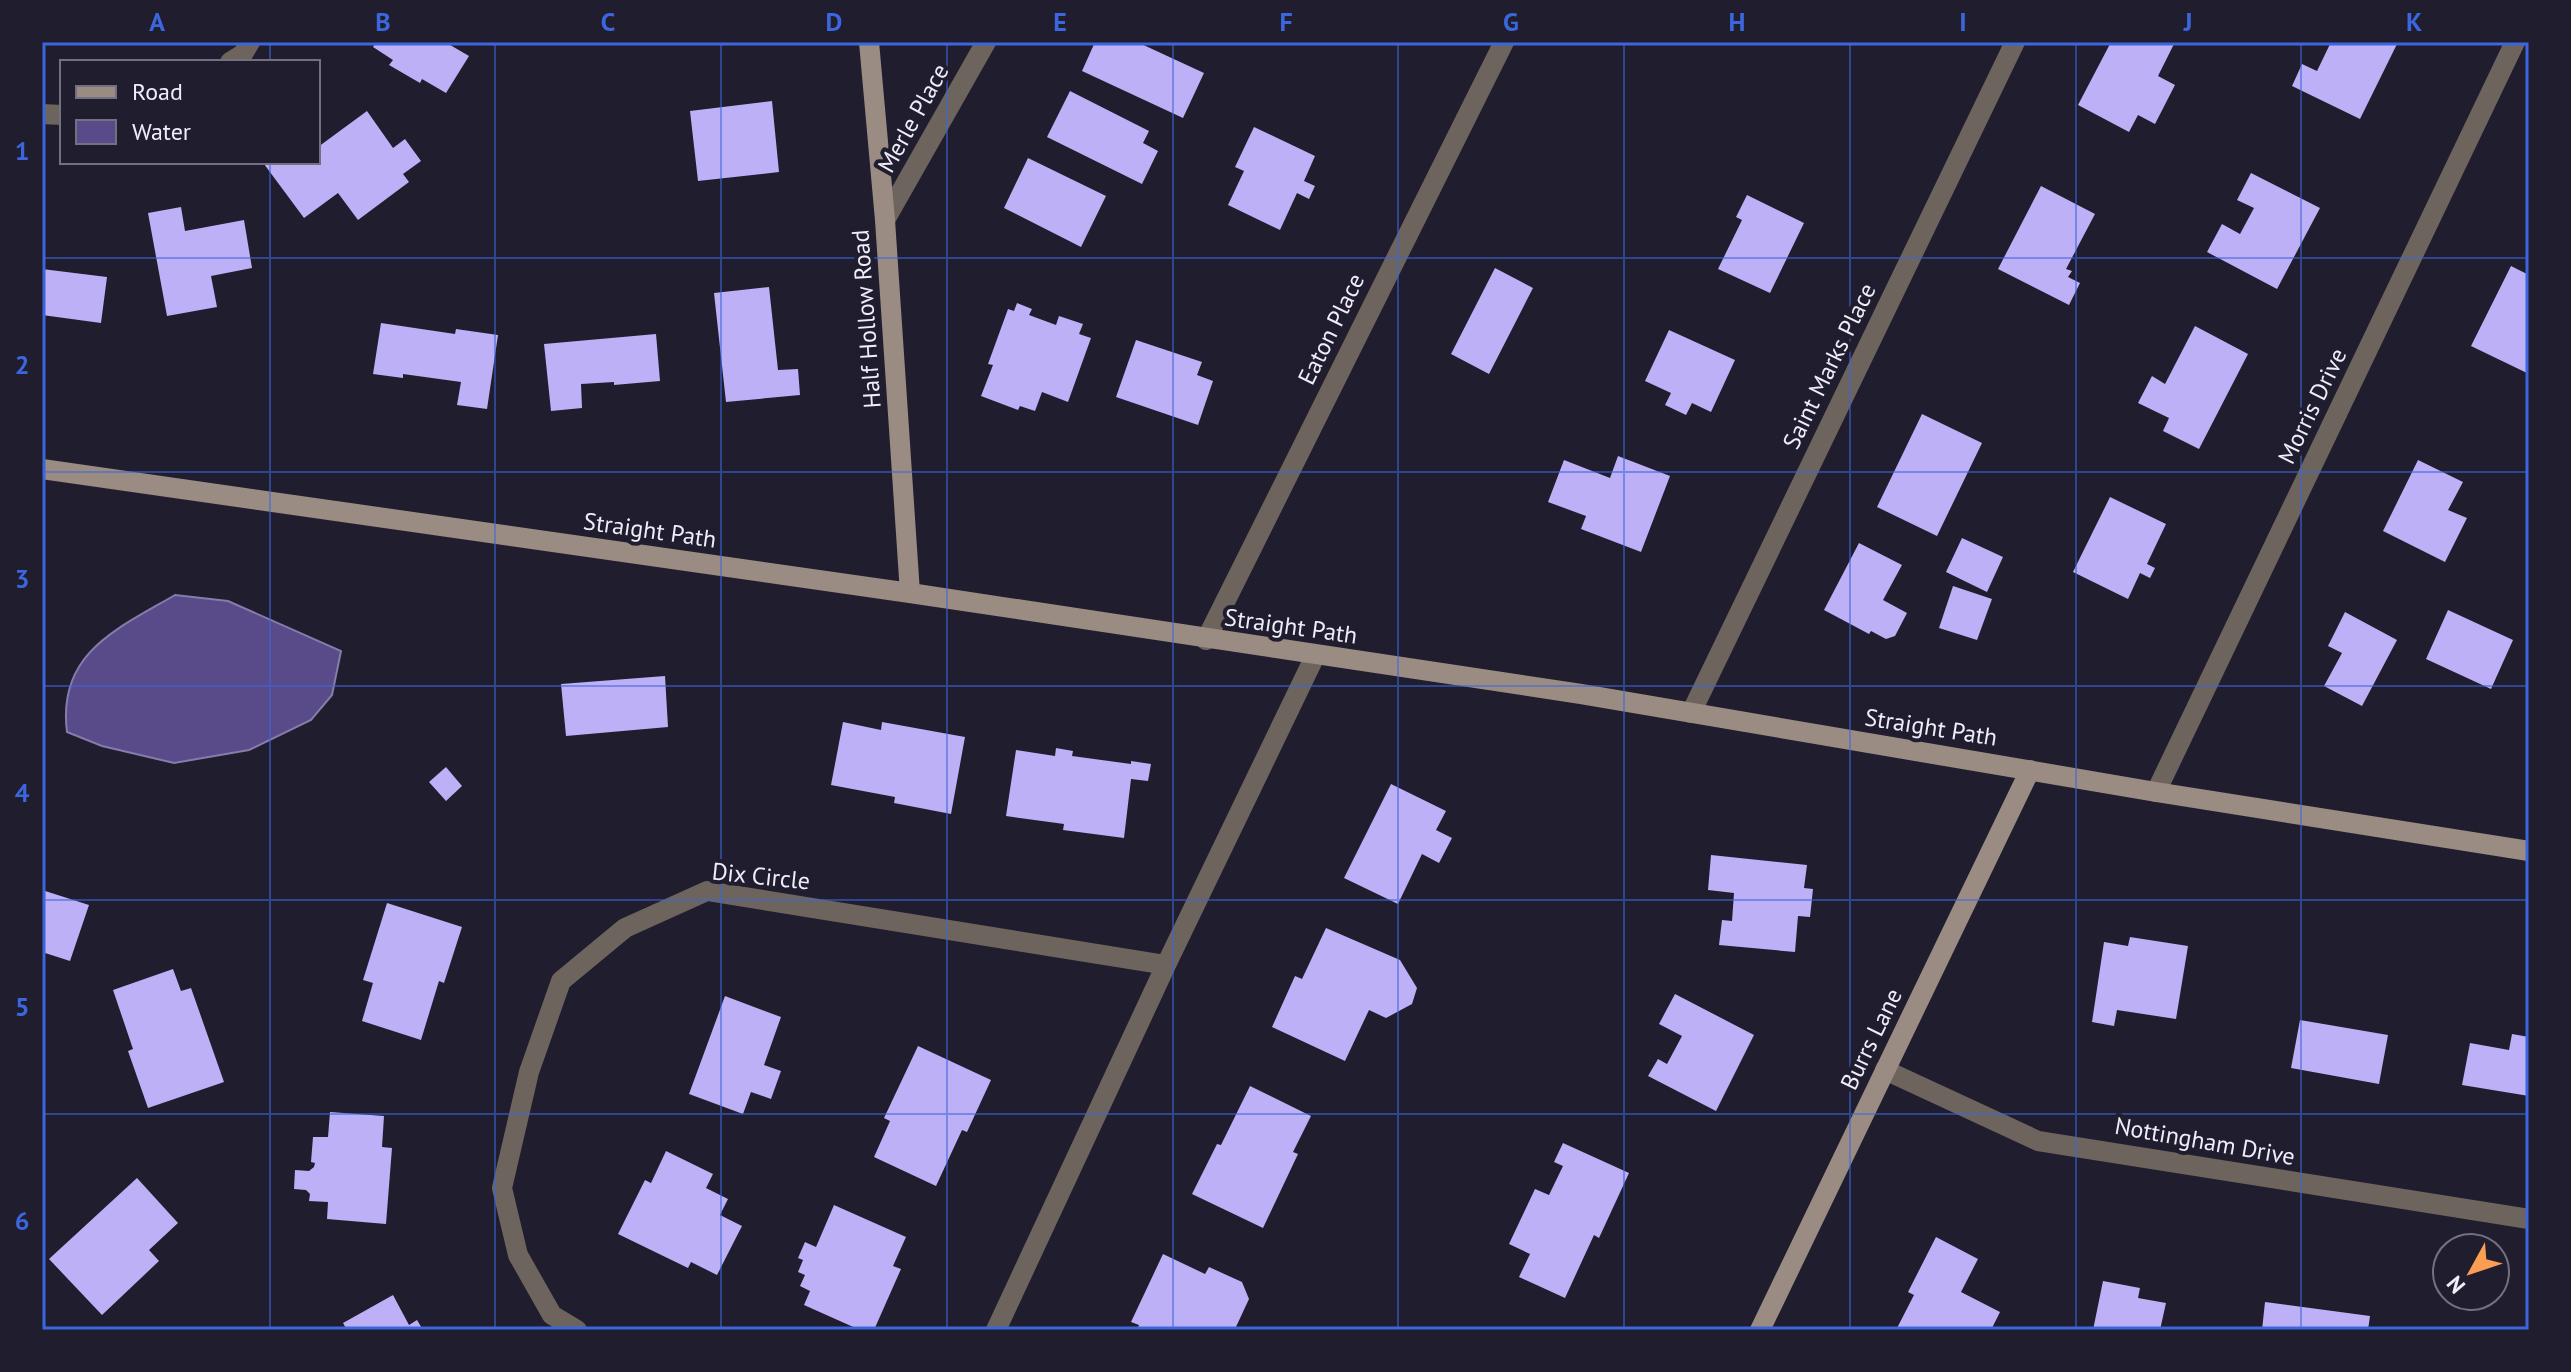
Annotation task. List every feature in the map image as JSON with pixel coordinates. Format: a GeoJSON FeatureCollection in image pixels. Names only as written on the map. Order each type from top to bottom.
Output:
{"type":"FeatureCollection","features":[{"type":"Feature","properties":{"kind":"main road","name":"Half Hollow Road"},"geometry":{"type":"LineString","coordinates":[[869,42],[885,220],[910,593]]}},
{"type":"Feature","properties":{"kind":"main road","name":"Straight Path"},"geometry":{"type":"LineString","coordinates":[[42,469],[910,593],[1691,713],[2529,851]]}},
{"type":"Feature","properties":{"kind":"main road","name":"Burrs Lane"},"geometry":{"type":"LineString","coordinates":[[1760,1330],[2030,770]]}},
{"type":"Feature","properties":{"kind":"street"},"geometry":{"type":"LineString","coordinates":[[233,60],[243,54],[250,42]]}},
{"type":"Feature","properties":{"kind":"street","name":"Merle Place"},"geometry":{"type":"LineString","coordinates":[[885,220],[986,42]]}},
{"type":"Feature","properties":{"kind":"street","name":"Eaton Place"},"geometry":{"type":"LineString","coordinates":[[1206,640],[1504,42]]}},
{"type":"Feature","properties":{"kind":"street","name":"Saint Marks Place"},"geometry":{"type":"LineString","coordinates":[[1691,713],[2015,42]]}},
{"type":"Feature","properties":{"kind":"street","name":"Morris Drive"},"geometry":{"type":"LineString","coordinates":[[2156,792],[2515,42]]}},
{"type":"Feature","properties":{"kind":"street"},"geometry":{"type":"LineString","coordinates":[[996,1330],[1166,965],[1315,656]]}},
{"type":"Feature","properties":{"kind":"street","name":"Dix Circle"},"geometry":{"type":"LineString","coordinates":[[577,1330],[552,1315],[518,1255],[502,1188],[529,1072],[561,981],[625,928],[707,891],[1166,965]]}},
{"type":"Feature","properties":{"kind":"street","name":"Nottingham Drive"},"geometry":{"type":"LineString","coordinates":[[1885,1070],[2038,1141],[2529,1219]]}},
{"type":"Feature","properties":{"kind":"water"},"geometry":{"type":"Polygon","coordinates":[[[175,595],[228,601],[341,651],[332,695],[311,720],[249,750],[174,763],[102,746],[67,732],[66,705],[81,663],[113,632],[175,595]]]}},
{"type":"Feature","properties":{"kind":"building"},"geometry":{"type":"Polygon","coordinates":[[[376,42],[445,42],[469,56],[446,93],[422,79],[420,83],[389,65],[393,60],[373,47],[376,42]]]}},
{"type":"Feature","properties":{"kind":"building"},"geometry":{"type":"Polygon","coordinates":[[[1095,42],[1137,42],[1204,73],[1183,118],[1082,71],[1095,42]]]}},
{"type":"Feature","properties":{"kind":"building"},"geometry":{"type":"Polygon","coordinates":[[[2111,42],[2175,42],[2158,76],[2175,85],[2155,124],[2138,115],[2129,132],[2078,105],[2111,42]]]}},
{"type":"Feature","properties":{"kind":"building"},"geometry":{"type":"Polygon","coordinates":[[[2331,42],[2398,42],[2360,119],[2292,86],[2302,64],[2317,71],[2331,42]]]}},
{"type":"Feature","properties":{"kind":"building"},"geometry":{"type":"Polygon","coordinates":[[[1070,91],[1149,131],[1143,143],[1158,151],[1142,184],[1047,137],[1070,91]]]}},
{"type":"Feature","properties":{"kind":"building"},"geometry":{"type":"Polygon","coordinates":[[[772,101],[779,172],[698,181],[690,111],[772,101]]]}},
{"type":"Feature","properties":{"kind":"building"},"geometry":{"type":"Polygon","coordinates":[[[367,111],[393,148],[405,139],[421,161],[403,174],[409,182],[358,220],[338,193],[304,218],[264,164],[320,164],[320,146],[367,111]]]}},
{"type":"Feature","properties":{"kind":"building"},"geometry":{"type":"Polygon","coordinates":[[[1254,127],[1315,156],[1304,181],[1315,186],[1309,199],[1297,193],[1280,230],[1228,205],[1244,171],[1235,167],[1254,127]]]}},
{"type":"Feature","properties":{"kind":"building"},"geometry":{"type":"Polygon","coordinates":[[[1028,158],[1106,196],[1081,247],[1004,208],[1028,158]]]}},
{"type":"Feature","properties":{"kind":"building"},"geometry":{"type":"Polygon","coordinates":[[[2251,173],[2320,208],[2277,289],[2207,252],[2222,224],[2240,234],[2254,208],[2237,200],[2251,173]]]}},
{"type":"Feature","properties":{"kind":"building"},"geometry":{"type":"Polygon","coordinates":[[[2041,186],[2095,214],[2066,269],[2072,271],[2068,277],[2080,283],[2069,305],[1998,269],[2041,186]]]}},
{"type":"Feature","properties":{"kind":"building"},"geometry":{"type":"Polygon","coordinates":[[[1747,195],[1804,223],[1770,293],[1718,269],[1742,220],[1736,217],[1747,195]]]}},
{"type":"Feature","properties":{"kind":"building"},"geometry":{"type":"Polygon","coordinates":[[[181,207],[185,231],[244,220],[252,268],[211,276],[217,307],[167,316],[148,213],[181,207]]]}},
{"type":"Feature","properties":{"kind":"building"},"geometry":{"type":"Polygon","coordinates":[[[2511,266],[2529,275],[2529,374],[2471,346],[2511,266]]]}},
{"type":"Feature","properties":{"kind":"building"},"geometry":{"type":"Polygon","coordinates":[[[1495,268],[1533,288],[1489,374],[1451,354],[1495,268]]]}},
{"type":"Feature","properties":{"kind":"building"},"geometry":{"type":"Polygon","coordinates":[[[42,269],[107,277],[101,323],[42,315],[42,269]]]}},
{"type":"Feature","properties":{"kind":"building"},"geometry":{"type":"Polygon","coordinates":[[[769,287],[778,370],[798,369],[800,395],[726,402],[714,293],[769,287]]]}},
{"type":"Feature","properties":{"kind":"building"},"geometry":{"type":"Polygon","coordinates":[[[1017,303],[1032,309],[1029,315],[1056,325],[1059,316],[1083,324],[1079,334],[1091,338],[1068,402],[1042,392],[1035,411],[1020,406],[1018,410],[981,396],[993,365],[988,364],[1008,309],[1014,311],[1017,303]]]}},
{"type":"Feature","properties":{"kind":"building"},"geometry":{"type":"Polygon","coordinates":[[[381,323],[455,334],[456,329],[498,335],[487,409],[457,405],[461,382],[403,374],[403,378],[373,374],[381,323]]]}},
{"type":"Feature","properties":{"kind":"building"},"geometry":{"type":"Polygon","coordinates":[[[2195,326],[2248,354],[2199,449],[2163,431],[2169,418],[2138,403],[2152,376],[2165,384],[2195,326]]]}},
{"type":"Feature","properties":{"kind":"building"},"geometry":{"type":"Polygon","coordinates":[[[1669,330],[1735,360],[1711,412],[1692,403],[1686,415],[1665,405],[1671,393],[1645,381],[1669,330]]]}},
{"type":"Feature","properties":{"kind":"building"},"geometry":{"type":"Polygon","coordinates":[[[656,334],[660,381],[581,384],[582,408],[551,411],[544,344],[656,334]]]}},
{"type":"Feature","properties":{"kind":"building"},"geometry":{"type":"Polygon","coordinates":[[[1136,340],[1202,362],[1197,375],[1213,381],[1198,425],[1116,397],[1136,340]]]}},
{"type":"Feature","properties":{"kind":"building"},"geometry":{"type":"Polygon","coordinates":[[[1922,414],[1982,443],[1937,536],[1877,507],[1922,414]]]}},
{"type":"Feature","properties":{"kind":"building"},"geometry":{"type":"Polygon","coordinates":[[[1618,456],[1670,476],[1641,552],[1581,529],[1586,516],[1548,502],[1564,460],[1610,478],[1618,456]]]}},
{"type":"Feature","properties":{"kind":"building"},"geometry":{"type":"Polygon","coordinates":[[[2418,460],[2463,482],[2448,510],[2467,518],[2445,562],[2383,531],[2418,460]]]}},
{"type":"Feature","properties":{"kind":"building"},"geometry":{"type":"Polygon","coordinates":[[[2110,497],[2166,524],[2147,564],[2155,568],[2150,578],[2140,573],[2128,599],[2073,572],[2110,497]]]}},
{"type":"Feature","properties":{"kind":"building"},"geometry":{"type":"Polygon","coordinates":[[[1962,538],[2003,557],[1987,592],[1946,572],[1962,538]]]}},
{"type":"Feature","properties":{"kind":"building"},"geometry":{"type":"Polygon","coordinates":[[[1859,543],[1902,565],[1883,600],[1907,613],[1895,636],[1886,639],[1871,631],[1869,634],[1824,610],[1859,543]]]}},
{"type":"Feature","properties":{"kind":"building"},"geometry":{"type":"Polygon","coordinates":[[[1953,586],[1992,599],[1977,640],[1939,628],[1953,586]]]}},
{"type":"Feature","properties":{"kind":"building"},"geometry":{"type":"Polygon","coordinates":[[[2448,610],[2513,640],[2491,689],[2426,659],[2448,610]]]}},
{"type":"Feature","properties":{"kind":"building"},"geometry":{"type":"Polygon","coordinates":[[[2345,612],[2397,640],[2362,706],[2324,686],[2342,653],[2328,646],[2345,612]]]}},
{"type":"Feature","properties":{"kind":"building"},"geometry":{"type":"Polygon","coordinates":[[[665,676],[668,727],[566,736],[561,684],[665,676]]]}},
{"type":"Feature","properties":{"kind":"building"},"geometry":{"type":"Polygon","coordinates":[[[843,722],[881,730],[882,722],[965,737],[951,814],[894,803],[895,797],[831,785],[843,722]]]}},
{"type":"Feature","properties":{"kind":"building"},"geometry":{"type":"Polygon","coordinates":[[[1056,748],[1073,751],[1072,756],[1151,764],[1148,781],[1131,779],[1124,838],[1063,830],[1064,824],[1006,816],[1016,750],[1055,756],[1056,748]]]}},
{"type":"Feature","properties":{"kind":"building"},"geometry":{"type":"Polygon","coordinates":[[[446,767],[462,786],[446,801],[429,782],[446,767]]]}},
{"type":"Feature","properties":{"kind":"building"},"geometry":{"type":"Polygon","coordinates":[[[1391,784],[1446,811],[1436,830],[1452,838],[1439,863],[1422,854],[1398,904],[1344,878],[1391,784]]]}},
{"type":"Feature","properties":{"kind":"building"},"geometry":{"type":"Polygon","coordinates":[[[1711,855],[1807,865],[1804,888],[1813,889],[1810,917],[1798,916],[1795,952],[1719,945],[1722,920],[1732,921],[1734,893],[1708,890],[1711,855]]]}},
{"type":"Feature","properties":{"kind":"building"},"geometry":{"type":"Polygon","coordinates":[[[42,890],[89,905],[70,961],[42,952],[42,890]]]}},
{"type":"Feature","properties":{"kind":"building"},"geometry":{"type":"Polygon","coordinates":[[[387,903],[462,927],[444,983],[439,981],[421,1040],[362,1021],[373,983],[363,980],[387,903]]]}},
{"type":"Feature","properties":{"kind":"building"},"geometry":{"type":"Polygon","coordinates":[[[1326,928],[1400,960],[1417,988],[1412,1004],[1386,1018],[1369,1010],[1345,1061],[1272,1027],[1295,976],[1302,979],[1326,928]]]}},
{"type":"Feature","properties":{"kind":"building"},"geometry":{"type":"Polygon","coordinates":[[[2130,937],[2188,946],[2176,1019],[2117,1010],[2114,1026],[2092,1022],[2104,942],[2128,946],[2130,937]]]}},
{"type":"Feature","properties":{"kind":"building"},"geometry":{"type":"Polygon","coordinates":[[[173,969],[181,991],[191,988],[224,1082],[148,1108],[128,1051],[133,1049],[113,990],[173,969]]]}},
{"type":"Feature","properties":{"kind":"building"},"geometry":{"type":"Polygon","coordinates":[[[1675,994],[1754,1035],[1716,1111],[1648,1076],[1658,1059],[1667,1064],[1682,1036],[1659,1024],[1675,994]]]}},
{"type":"Feature","properties":{"kind":"building"},"geometry":{"type":"Polygon","coordinates":[[[725,996],[781,1017],[764,1065],[781,1071],[771,1099],[751,1092],[743,1114],[689,1094],[725,996]]]}},
{"type":"Feature","properties":{"kind":"building"},"geometry":{"type":"Polygon","coordinates":[[[2300,1020],[2388,1035],[2379,1084],[2291,1068],[2300,1020]]]}},
{"type":"Feature","properties":{"kind":"building"},"geometry":{"type":"Polygon","coordinates":[[[2512,1034],[2529,1037],[2529,1096],[2462,1085],[2470,1043],[2509,1050],[2512,1034]]]}},
{"type":"Feature","properties":{"kind":"building"},"geometry":{"type":"Polygon","coordinates":[[[918,1046],[991,1080],[967,1132],[962,1130],[936,1186],[874,1157],[890,1121],[884,1118],[918,1046]]]}},
{"type":"Feature","properties":{"kind":"building"},"geometry":{"type":"Polygon","coordinates":[[[1250,1086],[1311,1116],[1293,1152],[1298,1154],[1263,1228],[1192,1194],[1250,1086]]]}},
{"type":"Feature","properties":{"kind":"building"},"geometry":{"type":"Polygon","coordinates":[[[330,1112],[384,1116],[382,1147],[392,1148],[386,1224],[327,1219],[328,1202],[309,1201],[310,1194],[306,1190],[294,1189],[295,1170],[309,1171],[314,1167],[315,1163],[311,1162],[313,1137],[328,1137],[330,1112]]]}},
{"type":"Feature","properties":{"kind":"building"},"geometry":{"type":"Polygon","coordinates":[[[1563,1143],[1629,1173],[1599,1238],[1594,1235],[1565,1298],[1519,1277],[1530,1254],[1509,1244],[1535,1189],[1549,1195],[1563,1166],[1554,1162],[1563,1143]]]}},
{"type":"Feature","properties":{"kind":"building"},"geometry":{"type":"Polygon","coordinates":[[[666,1151],[713,1174],[706,1188],[728,1199],[720,1215],[742,1226],[717,1275],[691,1262],[688,1268],[618,1234],[645,1180],[651,1183],[666,1151]]]}},
{"type":"Feature","properties":{"kind":"building"},"geometry":{"type":"Polygon","coordinates":[[[137,1178],[178,1223],[149,1250],[159,1261],[102,1315],[49,1259],[137,1178]]]}},
{"type":"Feature","properties":{"kind":"building"},"geometry":{"type":"Polygon","coordinates":[[[834,1205],[906,1237],[893,1266],[901,1269],[874,1330],[860,1330],[804,1305],[810,1291],[800,1286],[805,1275],[798,1272],[803,1260],[798,1258],[805,1242],[816,1247],[834,1205]]]}},
{"type":"Feature","properties":{"kind":"building"},"geometry":{"type":"Polygon","coordinates":[[[1936,1237],[1978,1259],[1961,1292],[2000,1312],[1991,1330],[1896,1330],[1914,1295],[1908,1292],[1936,1237]]]}},
{"type":"Feature","properties":{"kind":"building"},"geometry":{"type":"Polygon","coordinates":[[[1163,1254],[1205,1274],[1209,1267],[1242,1282],[1249,1299],[1235,1329],[1137,1330],[1139,1325],[1131,1322],[1163,1254]]]}},
{"type":"Feature","properties":{"kind":"building"},"geometry":{"type":"Polygon","coordinates":[[[2103,1281],[2140,1288],[2138,1298],[2166,1303],[2160,1330],[2093,1330],[2103,1281]]]}},
{"type":"Feature","properties":{"kind":"building"},"geometry":{"type":"Polygon","coordinates":[[[393,1295],[409,1325],[417,1320],[423,1330],[347,1330],[343,1323],[393,1295]]]}},
{"type":"Feature","properties":{"kind":"building"},"geometry":{"type":"Polygon","coordinates":[[[2265,1302],[2370,1316],[2368,1330],[2262,1330],[2265,1302]]]}}]}
